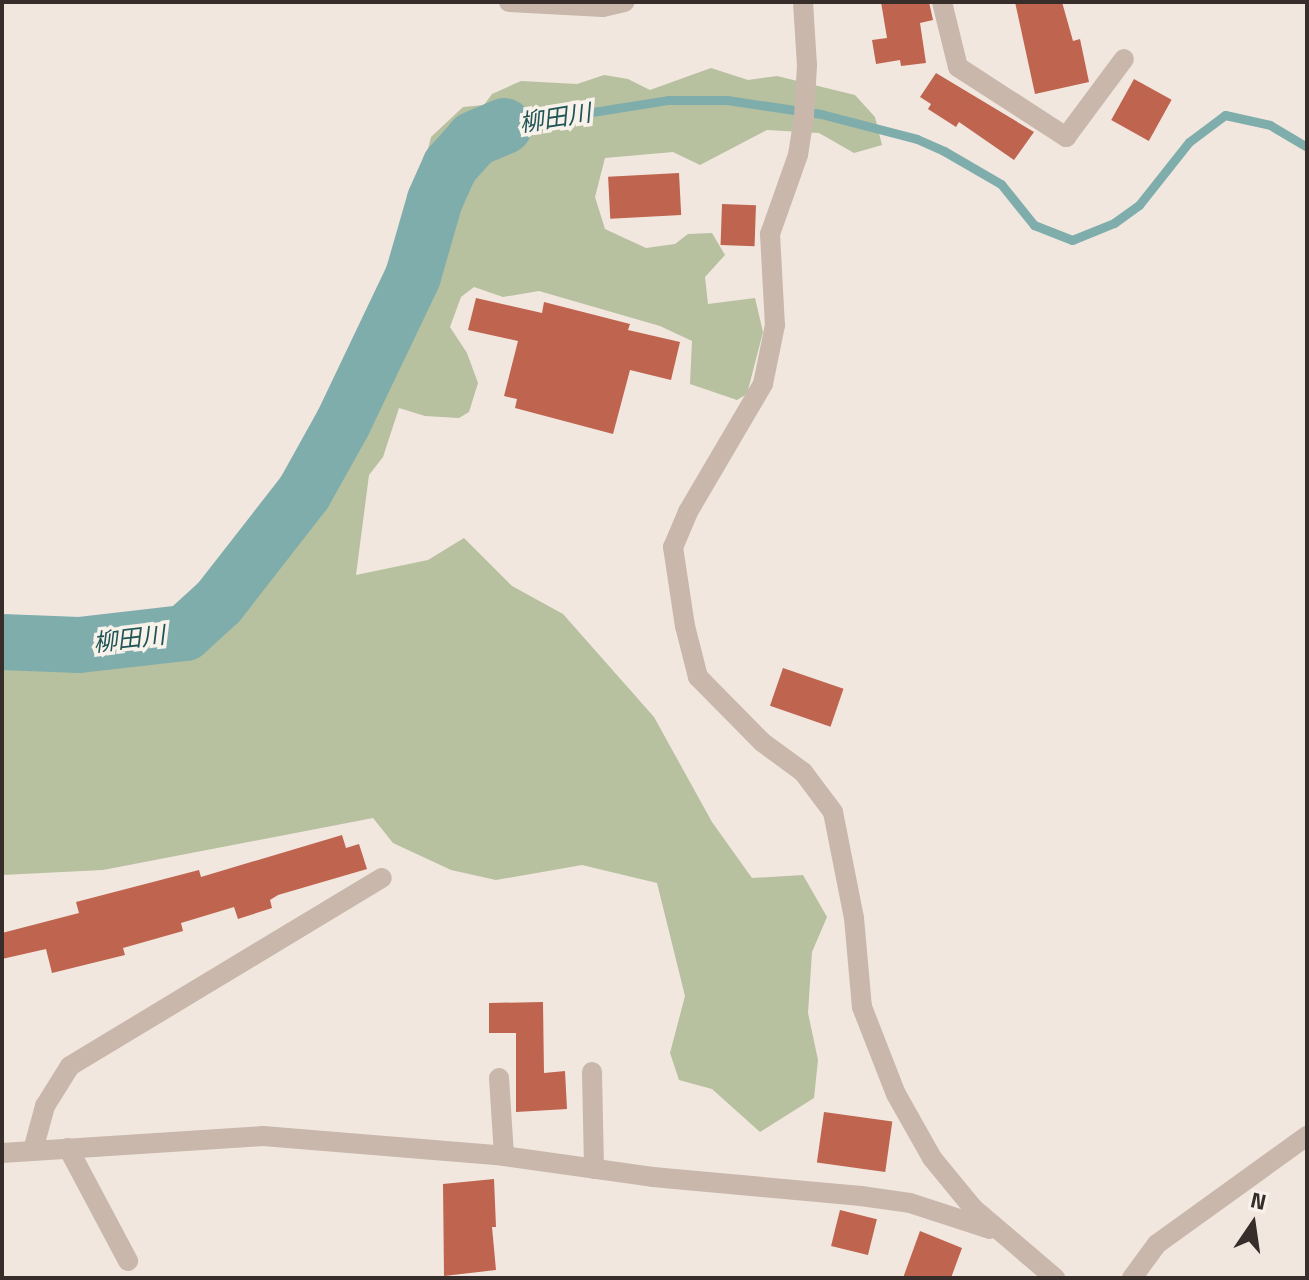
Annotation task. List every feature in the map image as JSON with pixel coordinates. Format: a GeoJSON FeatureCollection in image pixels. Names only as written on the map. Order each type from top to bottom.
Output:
{"type":"FeatureCollection","features":[{"type":"Feature","properties":{"kind":"street"},"geometry":{"type":"LineString","coordinates":[[509,2],[603,7],[624,2]]}},
{"type":"Feature","properties":{"kind":"street"},"geometry":{"type":"LineString","coordinates":[[803,2],[807,65],[804,117],[798,155],[770,234],[775,325],[763,384],[688,512],[673,547],[685,626],[698,677],[762,742],[803,772],[833,812],[854,918],[862,1007],[896,1094],[932,1158],[996,1230],[1055,1278]]}},
{"type":"Feature","properties":{"kind":"street"},"geometry":{"type":"LineString","coordinates":[[942,2],[958,67],[1066,137],[1124,59]]}},
{"type":"Feature","properties":{"kind":"street"},"geometry":{"type":"LineString","coordinates":[[33,1150],[45,1106],[70,1066],[382,878]]}},
{"type":"Feature","properties":{"kind":"street"},"geometry":{"type":"LineString","coordinates":[[592,1072],[594,1169]]}},
{"type":"Feature","properties":{"kind":"street"},"geometry":{"type":"LineString","coordinates":[[499,1078],[504,1156]]}},
{"type":"Feature","properties":{"kind":"street"},"geometry":{"type":"LineString","coordinates":[[2,1153],[263,1136],[504,1156],[594,1169],[873,1197],[910,1203],[996,1230]]}},
{"type":"Feature","properties":{"kind":"street"},"geometry":{"type":"LineString","coordinates":[[1132,1278],[1157,1244],[1307,1136]]}},
{"type":"Feature","properties":{"kind":"street"},"geometry":{"type":"LineString","coordinates":[[68,1148],[128,1261]]}},
{"type":"Feature","properties":{"kind":"green space"},"geometry":{"type":"Polygon","coordinates":[[[711,68],[748,80],[777,76],[855,95],[875,117],[882,145],[854,153],[819,133],[767,130],[700,165],[673,152],[605,158],[595,197],[605,229],[646,248],[675,244],[688,234],[712,233],[725,255],[705,277],[708,304],[755,298],[763,332],[747,394],[737,400],[690,384],[692,341],[660,326],[539,291],[503,297],[474,287],[461,297],[450,327],[467,353],[478,383],[469,412],[459,418],[425,416],[399,408],[383,457],[369,475],[356,575],[428,560],[464,538],[512,586],[563,614],[654,717],[712,822],[752,878],[803,875],[827,917],[812,952],[808,1013],[818,1060],[814,1098],[760,1132],[712,1089],[679,1080],[670,1053],[685,996],[657,883],[582,865],[496,880],[451,870],[393,843],[373,818],[103,870],[2,875],[2,657],[69,660],[183,648],[214,620],[207,589],[228,554],[281,502],[303,447],[318,433],[327,411],[372,383],[390,366],[404,321],[392,262],[409,223],[431,137],[463,107],[484,105],[492,94],[521,81],[577,84],[604,75],[628,79],[650,90],[711,68]]]}},
{"type":"Feature","properties":{"kind":"building"},"geometry":{"type":"Polygon","coordinates":[[[881,2],[929,2],[933,20],[920,23],[926,63],[901,66],[900,60],[876,64],[872,40],[887,38],[881,2]]]}},
{"type":"Feature","properties":{"kind":"building"},"geometry":{"type":"Polygon","coordinates":[[[1015,2],[1062,2],[1073,41],[1080,39],[1089,82],[1035,94],[1015,2]]]}},
{"type":"Feature","properties":{"kind":"building"},"geometry":{"type":"Polygon","coordinates":[[[936,73],[1034,132],[1014,160],[959,122],[956,127],[928,109],[931,104],[920,97],[936,73]]]}},
{"type":"Feature","properties":{"kind":"building"},"geometry":{"type":"Polygon","coordinates":[[[1134,79],[1172,100],[1149,141],[1111,120],[1134,79]]]}},
{"type":"Feature","properties":{"kind":"building"},"geometry":{"type":"Polygon","coordinates":[[[679,173],[681,215],[610,219],[608,177],[679,173]]]}},
{"type":"Feature","properties":{"kind":"building"},"geometry":{"type":"Polygon","coordinates":[[[722,204],[756,205],[755,246],[721,245],[722,204]]]}},
{"type":"Feature","properties":{"kind":"building"},"geometry":{"type":"Polygon","coordinates":[[[476,298],[542,313],[544,302],[630,324],[628,330],[680,342],[671,380],[630,370],[613,434],[515,408],[517,399],[504,396],[518,341],[468,330],[476,298]]]}},
{"type":"Feature","properties":{"kind":"building"},"geometry":{"type":"Polygon","coordinates":[[[783,668],[844,689],[830,727],[770,706],[783,668]]]}},
{"type":"Feature","properties":{"kind":"building"},"geometry":{"type":"Polygon","coordinates":[[[342,835],[346,848],[359,844],[367,869],[278,895],[270,900],[272,908],[238,919],[234,907],[181,923],[183,931],[123,948],[125,955],[52,973],[46,949],[2,959],[2,933],[79,913],[76,902],[199,870],[201,877],[342,835]]]}},
{"type":"Feature","properties":{"kind":"building"},"geometry":{"type":"Polygon","coordinates":[[[543,1002],[544,1073],[565,1071],[567,1109],[516,1112],[516,1033],[489,1033],[489,1003],[543,1002]]]}},
{"type":"Feature","properties":{"kind":"building"},"geometry":{"type":"Polygon","coordinates":[[[824,1112],[892,1122],[885,1172],[817,1163],[824,1112]]]}},
{"type":"Feature","properties":{"kind":"building"},"geometry":{"type":"Polygon","coordinates":[[[494,1179],[496,1227],[492,1227],[496,1270],[444,1276],[443,1184],[494,1179]]]}},
{"type":"Feature","properties":{"kind":"building"},"geometry":{"type":"Polygon","coordinates":[[[840,1210],[877,1219],[868,1255],[831,1246],[840,1210]]]}},
{"type":"Feature","properties":{"kind":"building"},"geometry":{"type":"Polygon","coordinates":[[[920,1231],[962,1248],[951,1278],[903,1278],[920,1231]]]}},
{"type":"Feature","properties":{"kind":"waterway","name":"柳田川"},"geometry":{"type":"LineString","coordinates":[[504,126],[669,100],[727,100],[821,114],[917,139],[944,151],[1001,184],[1034,225],[1072,240],[1114,223],[1139,205],[1189,142],[1225,115],[1270,125],[1307,147]]}},
{"type":"Feature","properties":{"kind":"waterway","name":"柳田川"},"geometry":{"type":"LineString","coordinates":[[2,642],[79,645],[185,633],[219,602],[304,493],[343,423],[413,276],[435,200],[450,166],[474,139],[504,126]]}}]}
